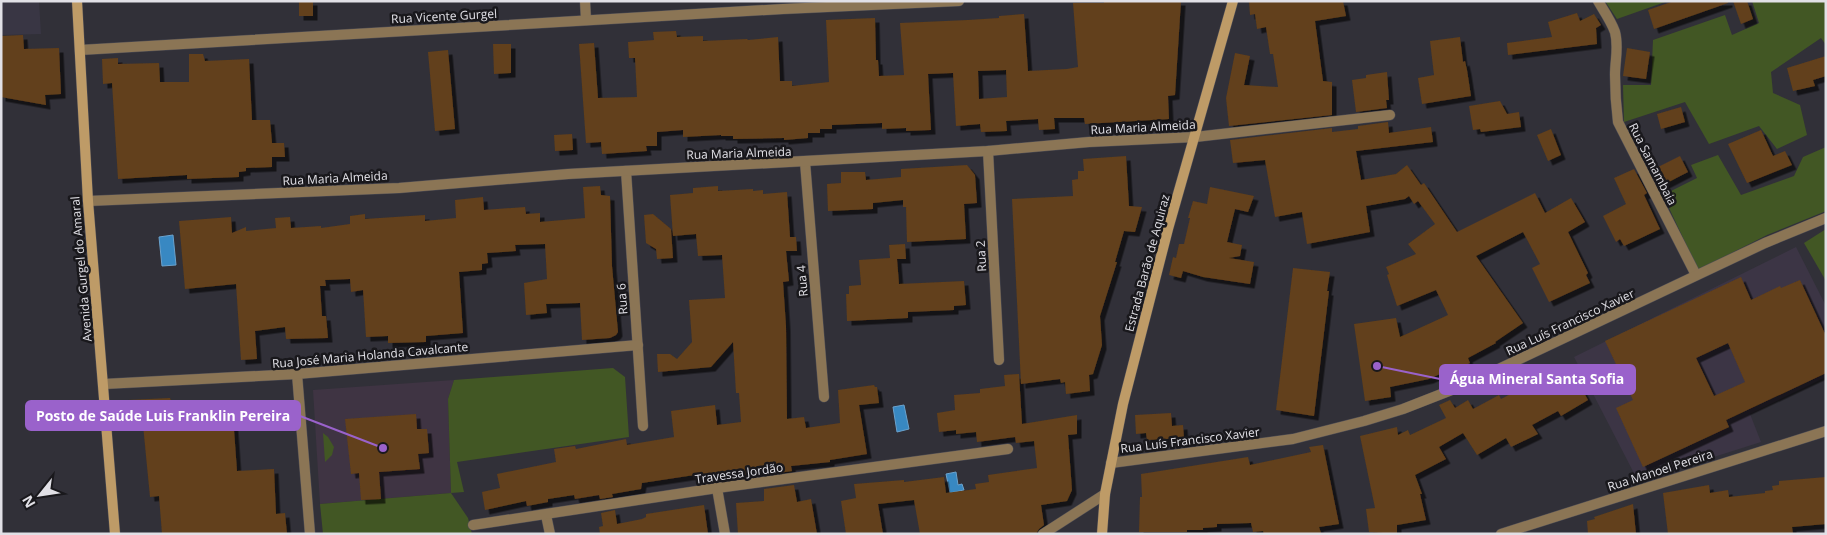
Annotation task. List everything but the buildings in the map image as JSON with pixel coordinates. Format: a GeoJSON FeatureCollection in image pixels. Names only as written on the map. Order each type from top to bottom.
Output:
{"type":"FeatureCollection","features":[{"type":"Feature","properties":{"kind":"street","name":"Avenida Gurgel do Amaral"},"geometry":{"type":"LineString","coordinates":[[77,1],[88,201],[104,384],[114,534]]}},
{"type":"Feature","properties":{"kind":"street"},"geometry":{"type":"LineString","coordinates":[[585,1],[586,20]]}},
{"type":"Feature","properties":{"kind":"street","name":"Rua Vicente Gurgel"},"geometry":{"type":"LineString","coordinates":[[80,50],[586,20],[783,5],[959,1]]}},
{"type":"Feature","properties":{"kind":"street","name":"Estrada Barão de Aquiraz"},"geometry":{"type":"LineString","coordinates":[[1102,534],[1105,494],[1123,404],[1168,229],[1233,1]]}},
{"type":"Feature","properties":{"kind":"street","name":"Rua Samambaia"},"geometry":{"type":"LineString","coordinates":[[1598,1],[1615,32],[1618,48],[1615,73],[1615,102],[1618,122],[1696,275]]}},
{"type":"Feature","properties":{"kind":"street","name":"Rua Maria Almeida"},"geometry":{"type":"LineString","coordinates":[[88,201],[399,188],[626,171],[988,151],[1089,142],[1195,137],[1390,115]]}},
{"type":"Feature","properties":{"kind":"street","name":"Rua 2"},"geometry":{"type":"LineString","coordinates":[[988,151],[1000,360]]}},
{"type":"Feature","properties":{"kind":"street","name":"Rua 4"},"geometry":{"type":"LineString","coordinates":[[805,162],[824,397]]}},
{"type":"Feature","properties":{"kind":"street","name":"Rua 6"},"geometry":{"type":"LineString","coordinates":[[626,171],[643,426]]}},
{"type":"Feature","properties":{"kind":"street","name":"Rua Luís Francisco Xavier"},"geometry":{"type":"LineString","coordinates":[[1111,463],[1293,439],[1355,424],[1403,409],[1467,384],[1765,243],[1826,218]]}},
{"type":"Feature","properties":{"kind":"street","name":"Rua José Maria Holanda Cavalcante"},"geometry":{"type":"LineString","coordinates":[[104,384],[297,374],[638,345]]}},
{"type":"Feature","properties":{"kind":"street"},"geometry":{"type":"LineString","coordinates":[[297,374],[310,534]]}},
{"type":"Feature","properties":{"kind":"street","name":"Rua Manoel Pereira"},"geometry":{"type":"LineString","coordinates":[[1501,534],[1826,431]]}},
{"type":"Feature","properties":{"kind":"street","name":"Travessa Jordão"},"geometry":{"type":"LineString","coordinates":[[473,525],[717,488],[1008,449]]}},
{"type":"Feature","properties":{"kind":"street"},"geometry":{"type":"LineString","coordinates":[[717,488],[725,534]]}},
{"type":"Feature","properties":{"kind":"street"},"geometry":{"type":"LineString","coordinates":[[1043,534],[1105,494]]}},
{"type":"Feature","properties":{"kind":"street"},"geometry":{"type":"LineString","coordinates":[[546,515],[550,534]]}},
{"type":"Feature","properties":{"kind":"shaded area"},"geometry":{"type":"Polygon","coordinates":[[[1,1],[39,1],[41,34],[1,35],[1,1]]]}},
{"type":"Feature","properties":{"kind":"shaded area"},"geometry":{"type":"Polygon","coordinates":[[[1796,247],[1826,306],[1826,377],[1750,414],[1761,442],[1638,481],[1574,357],[1796,247]]]}},
{"type":"Feature","properties":{"kind":"shaded area"},"geometry":{"type":"Polygon","coordinates":[[[454,380],[448,399],[451,493],[320,504],[313,390],[454,380]]]}},
{"type":"Feature","properties":{"kind":"green space"},"geometry":{"type":"Polygon","coordinates":[[[1605,1],[1668,1],[1617,19],[1605,1]]]}},
{"type":"Feature","properties":{"kind":"green space"},"geometry":{"type":"Polygon","coordinates":[[[1752,1],[1826,1],[1826,45],[1821,38],[1771,72],[1773,93],[1800,105],[1807,135],[1777,149],[1759,126],[1709,144],[1685,102],[1624,122],[1623,85],[1651,85],[1653,40],[1725,15],[1732,35],[1759,23],[1752,1]]]}},
{"type":"Feature","properties":{"kind":"green space"},"geometry":{"type":"Polygon","coordinates":[[[1826,147],[1826,211],[1767,235],[1698,270],[1663,195],[1697,178],[1691,165],[1718,155],[1741,195],[1794,176],[1803,157],[1826,147]]]}},
{"type":"Feature","properties":{"kind":"green space"},"geometry":{"type":"Polygon","coordinates":[[[1826,229],[1826,281],[1804,243],[1826,229]]]}},
{"type":"Feature","properties":{"kind":"green space"},"geometry":{"type":"Polygon","coordinates":[[[613,368],[625,377],[629,437],[457,462],[464,492],[451,493],[448,399],[454,380],[613,368]]]}},
{"type":"Feature","properties":{"kind":"green space"},"geometry":{"type":"Polygon","coordinates":[[[323,433],[334,447],[332,455],[325,462],[323,433]]]}},
{"type":"Feature","properties":{"kind":"green space"},"geometry":{"type":"Polygon","coordinates":[[[451,493],[468,518],[472,534],[323,534],[320,504],[451,493]]]}},
{"type":"Feature","properties":{"kind":"water"},"geometry":{"type":"Polygon","coordinates":[[[173,235],[176,265],[162,266],[159,237],[173,235]]]}},
{"type":"Feature","properties":{"kind":"water"},"geometry":{"type":"Polygon","coordinates":[[[904,405],[909,429],[897,432],[893,407],[904,405]]]}},
{"type":"Feature","properties":{"kind":"water"},"geometry":{"type":"Polygon","coordinates":[[[956,472],[958,485],[962,484],[964,490],[950,493],[946,474],[956,472]]]}},
{"type":"Feature","properties":{"kind":"place","name":"Água Mineral Santa Sofia"},"geometry":{"type":"Point","coordinates":[1377,366]}},
{"type":"Feature","properties":{"kind":"place","name":"Posto de Saúde Luis Franklin Pereira"},"geometry":{"type":"Point","coordinates":[383,448]}}]}
